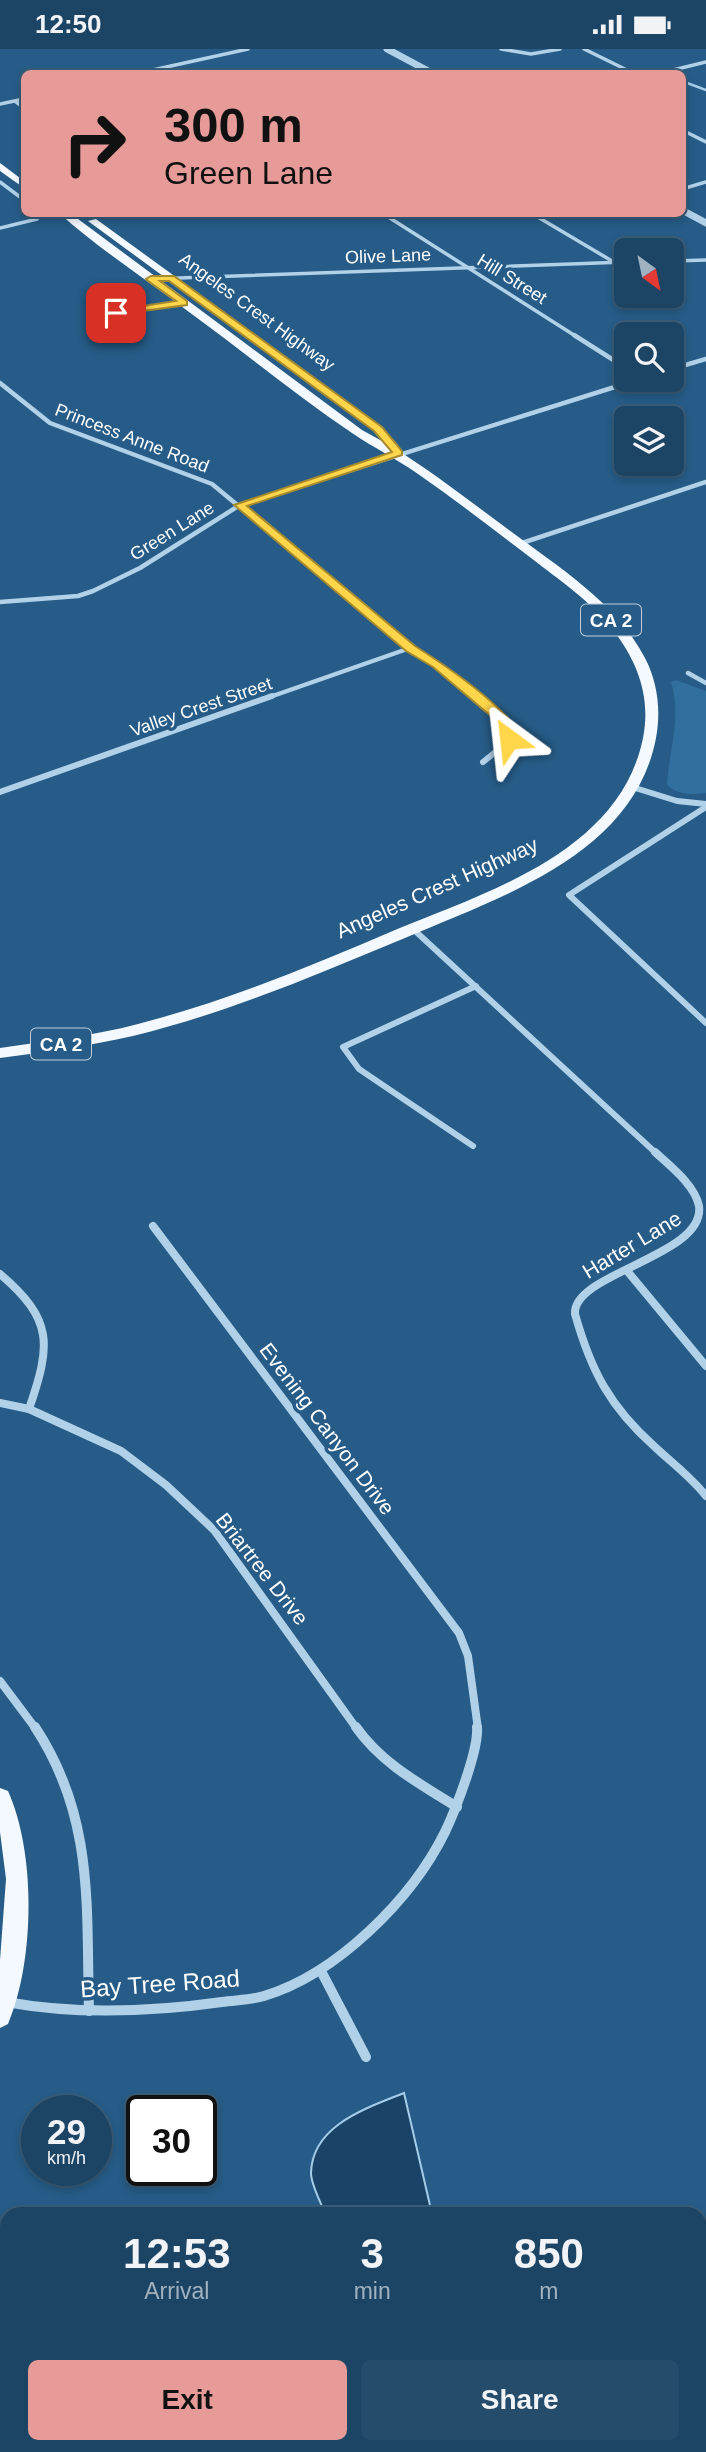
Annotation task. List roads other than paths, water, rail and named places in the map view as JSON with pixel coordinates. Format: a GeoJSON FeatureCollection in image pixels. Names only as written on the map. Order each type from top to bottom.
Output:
{"type":"FeatureCollection","features":[{"type":"Feature","properties":{"kind":"main road"},"geometry":{"type":"LineString","coordinates":[[0,153],[21,177]]}},
{"type":"Feature","properties":{"kind":"main road"},"geometry":{"type":"LineString","coordinates":[[0,166],[21,177]]}},
{"type":"Feature","properties":{"kind":"main road","name":"Angeles Crest Highway"},"geometry":{"type":"LineString","coordinates":[[0,1053],[121,1033],[212,1006],[413,929],[517,883],[559,860],[598,827],[632,787],[647,757],[654,727],[652,699],[645,670],[619,628],[590,598],[398,453],[358,432],[68,217]]}},
{"type":"Feature","properties":{"kind":"main road","name":"Angeles Crest Highway"},"geometry":{"type":"LineString","coordinates":[[88,217],[378,429],[398,453]]}},
{"type":"Feature","properties":{"kind":"main road"},"geometry":{"type":"LineString","coordinates":[[0,1798],[14,1845],[18,1911],[3,2009]]}},
{"type":"Feature","properties":{"kind":"street"},"geometry":{"type":"LineString","coordinates":[[162,70],[248,49]]}},
{"type":"Feature","properties":{"kind":"street"},"geometry":{"type":"LineString","coordinates":[[387,49],[426,70]]}},
{"type":"Feature","properties":{"kind":"street"},"geometry":{"type":"LineString","coordinates":[[502,49],[531,54],[560,49]]}},
{"type":"Feature","properties":{"kind":"street"},"geometry":{"type":"LineString","coordinates":[[584,49],[628,70]]}},
{"type":"Feature","properties":{"kind":"street"},"geometry":{"type":"LineString","coordinates":[[673,70],[706,62]]}},
{"type":"Feature","properties":{"kind":"street"},"geometry":{"type":"LineString","coordinates":[[0,104],[21,100]]}},
{"type":"Feature","properties":{"kind":"street"},"geometry":{"type":"LineString","coordinates":[[15,101],[21,106]]}},
{"type":"Feature","properties":{"kind":"street"},"geometry":{"type":"LineString","coordinates":[[686,132],[706,142]]}},
{"type":"Feature","properties":{"kind":"street"},"geometry":{"type":"LineString","coordinates":[[0,182],[21,198]]}},
{"type":"Feature","properties":{"kind":"street"},"geometry":{"type":"LineString","coordinates":[[686,188],[706,182]]}},
{"type":"Feature","properties":{"kind":"street"},"geometry":{"type":"LineString","coordinates":[[686,212],[706,223]]}},
{"type":"Feature","properties":{"kind":"street"},"geometry":{"type":"LineString","coordinates":[[0,228],[38,217]]}},
{"type":"Feature","properties":{"kind":"street","name":"Hill Street"},"geometry":{"type":"LineString","coordinates":[[388,217],[614,360]]}},
{"type":"Feature","properties":{"kind":"street"},"geometry":{"type":"LineString","coordinates":[[538,217],[614,263]]}},
{"type":"Feature","properties":{"kind":"street"},"geometry":{"type":"LineString","coordinates":[[684,261],[706,260]]}},
{"type":"Feature","properties":{"kind":"street","name":"Olive Lane"},"geometry":{"type":"LineString","coordinates":[[151,279],[614,263]]}},
{"type":"Feature","properties":{"kind":"street"},"geometry":{"type":"LineString","coordinates":[[93,317],[184,303]]}},
{"type":"Feature","properties":{"kind":"street"},"geometry":{"type":"LineString","coordinates":[[684,365],[706,359]]}},
{"type":"Feature","properties":{"kind":"street","name":"Princess Anne Road"},"geometry":{"type":"LineString","coordinates":[[0,383],[50,423],[202,479],[240,505],[410,648],[437,665],[503,720],[511,730],[504,747],[483,762]]}},
{"type":"Feature","properties":{"kind":"street","name":"Green Lane"},"geometry":{"type":"LineString","coordinates":[[0,602],[78,596],[93,591],[140,568],[240,505],[614,387]]}},
{"type":"Feature","properties":{"kind":"street"},"geometry":{"type":"LineString","coordinates":[[519,544],[706,482]]}},
{"type":"Feature","properties":{"kind":"street","name":"Valley Crest Street"},"geometry":{"type":"LineString","coordinates":[[0,792],[410,648]]}},
{"type":"Feature","properties":{"kind":"street"},"geometry":{"type":"LineString","coordinates":[[688,673],[706,683]]}},
{"type":"Feature","properties":{"kind":"street"},"geometry":{"type":"LineString","coordinates":[[632,787],[706,805]]}},
{"type":"Feature","properties":{"kind":"street"},"geometry":{"type":"LineString","coordinates":[[706,805],[570,892],[569,897],[706,1023]]}},
{"type":"Feature","properties":{"kind":"street","name":"Harter Lane"},"geometry":{"type":"LineString","coordinates":[[413,929],[675,1171],[691,1190],[701,1209],[699,1223],[689,1236],[628,1272],[587,1292],[580,1298],[575,1309],[590,1364],[648,1441],[695,1482],[706,1496]]}},
{"type":"Feature","properties":{"kind":"street"},"geometry":{"type":"LineString","coordinates":[[473,1146],[359,1069],[343,1047],[476,986]]}},
{"type":"Feature","properties":{"kind":"street","name":"Evening Canyon Drive"},"geometry":{"type":"LineString","coordinates":[[153,1226],[458,1633],[468,1656]]}},
{"type":"Feature","properties":{"kind":"street"},"geometry":{"type":"LineString","coordinates":[[628,1272],[706,1366]]}},
{"type":"Feature","properties":{"kind":"street"},"geometry":{"type":"LineString","coordinates":[[0,1274],[28,1300],[39,1319],[46,1344],[42,1370],[29,1409]]}},
{"type":"Feature","properties":{"kind":"street","name":"Briartree Drive"},"geometry":{"type":"LineString","coordinates":[[0,1403],[29,1409],[121,1451],[166,1485],[215,1531],[367,1743],[396,1769],[457,1807]]}},
{"type":"Feature","properties":{"kind":"street","name":"Bay Tree Road"},"geometry":{"type":"LineString","coordinates":[[3,2009],[89,2011],[195,2006],[264,1996],[321,1971],[385,1916],[434,1854],[457,1807],[478,1731],[468,1656]]}},
{"type":"Feature","properties":{"kind":"street"},"geometry":{"type":"LineString","coordinates":[[0,1681],[40,1736],[61,1778],[79,1827],[85,1889],[89,2011]]}},
{"type":"Feature","properties":{"kind":"street"},"geometry":{"type":"LineString","coordinates":[[321,1971],[366,2057]]}},
{"type":"Feature","properties":{"kind":"waterway"},"geometry":{"type":"LineString","coordinates":[[686,82],[706,90]]}}]}
